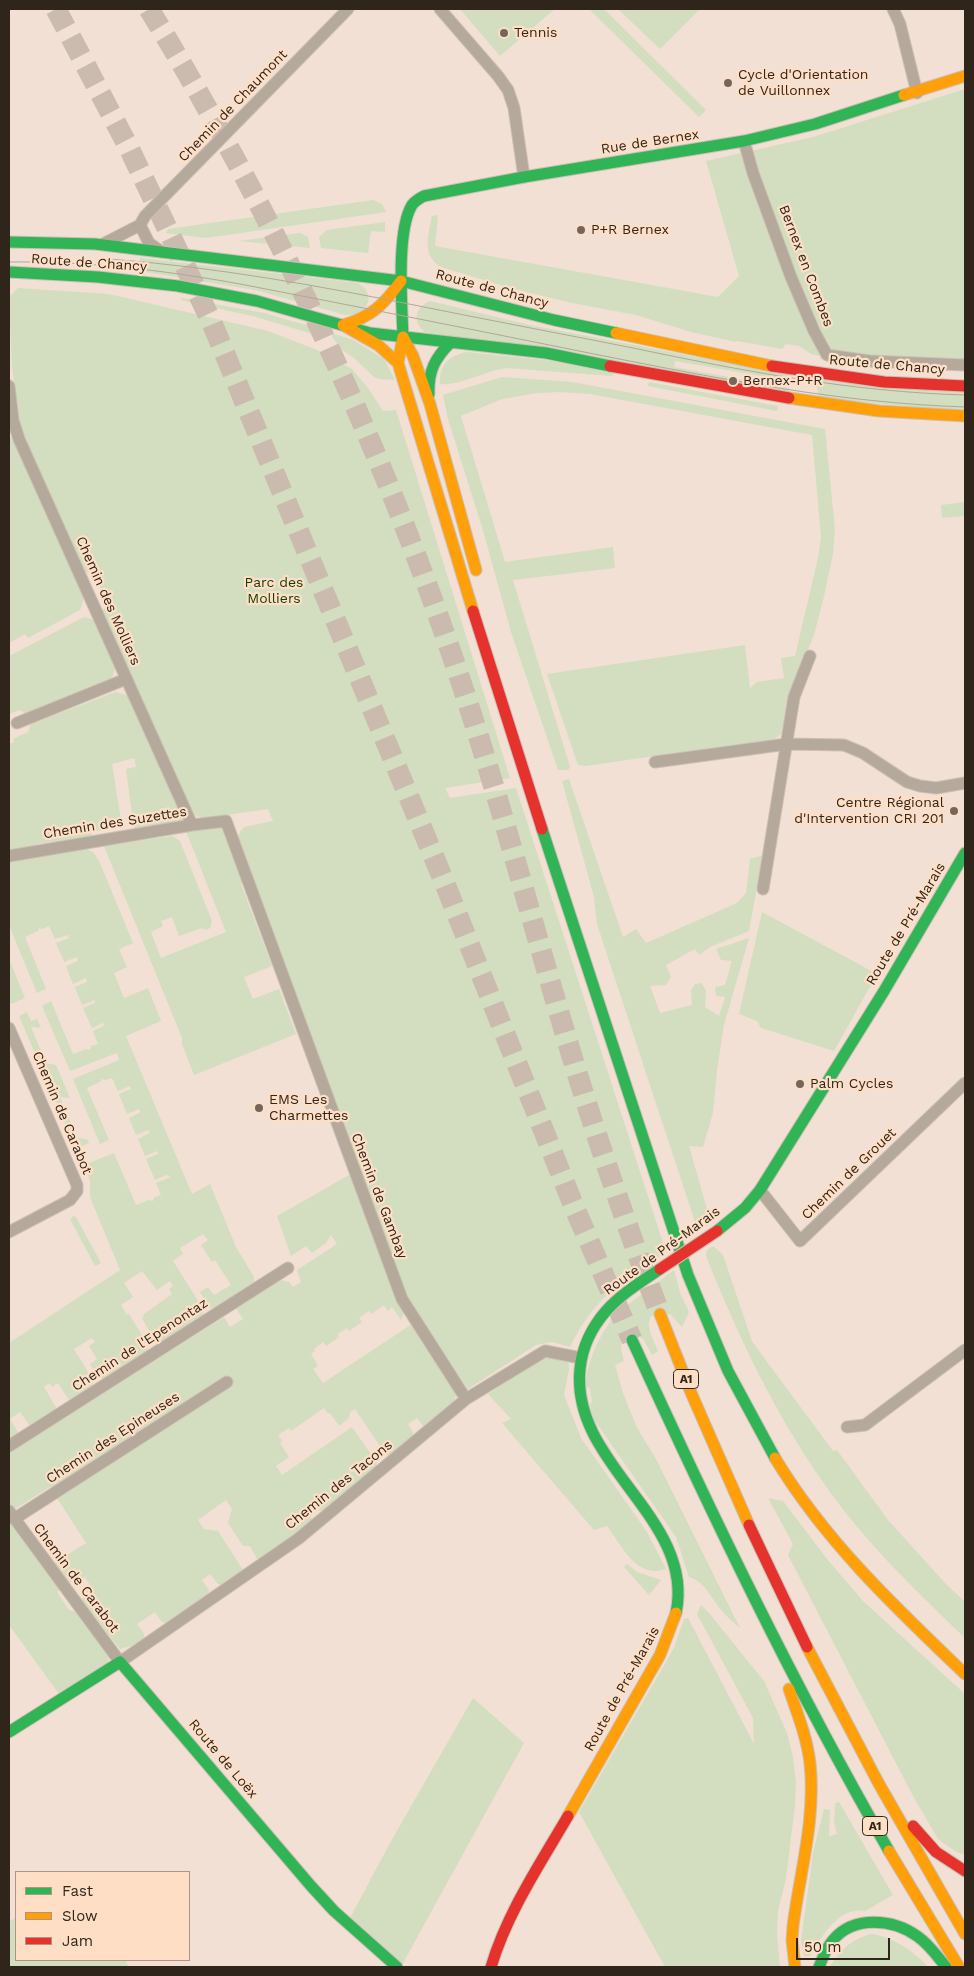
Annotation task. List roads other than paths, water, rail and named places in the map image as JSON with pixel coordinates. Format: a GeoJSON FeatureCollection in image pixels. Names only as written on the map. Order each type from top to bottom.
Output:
{"type":"FeatureCollection","features":[{"type":"Feature","properties":{"kind":"main road","name":"Rue de Bernex"},"geometry":{"type":"LineString","coordinates":[[403,337],[401,281],[408,211],[416,200],[437,193],[524,177],[744,141],[815,124],[965,76]]}},
{"type":"Feature","properties":{"kind":"main road","name":"Route de Chancy"},"geometry":{"type":"LineString","coordinates":[[9,242],[103,244],[142,252],[165,253],[401,281],[554,320],[788,369],[884,382],[965,386]]}},
{"type":"Feature","properties":{"kind":"main road","name":"Route de Chancy"},"geometry":{"type":"LineString","coordinates":[[9,272],[98,277],[178,286],[257,301],[370,333],[546,353],[792,400],[878,411],[965,416]]}},
{"type":"Feature","properties":{"kind":"main road"},"geometry":{"type":"LineString","coordinates":[[343,325],[363,320],[377,311],[401,281]]}},
{"type":"Feature","properties":{"kind":"main road"},"geometry":{"type":"LineString","coordinates":[[343,325],[378,345],[398,363]]}},
{"type":"Feature","properties":{"kind":"main road"},"geometry":{"type":"LineString","coordinates":[[403,337],[398,363],[490,666],[668,1220],[705,1318],[750,1416],[796,1490],[868,1579],[965,1674]]}},
{"type":"Feature","properties":{"kind":"main road"},"geometry":{"type":"LineString","coordinates":[[403,337],[413,356],[430,404],[479,581]]}},
{"type":"Feature","properties":{"kind":"main road"},"geometry":{"type":"LineString","coordinates":[[430,404],[428,381],[431,366],[451,342]]}},
{"type":"Feature","properties":{"kind":"main road","name":"Route de Pré-Marais"},"geometry":{"type":"LineString","coordinates":[[491,1965],[502,1935],[525,1890],[660,1655],[672,1630],[676,1612],[678,1584],[667,1547],[647,1513],[593,1435],[583,1413],[578,1383],[581,1358],[593,1327],[619,1298],[717,1231],[745,1208],[760,1190],[884,991],[965,853]]}},
{"type":"Feature","properties":{"kind":"main road"},"geometry":{"type":"LineString","coordinates":[[616,1018],[696,1261]]}},
{"type":"Feature","properties":{"kind":"main road","name":"A1"},"geometry":{"type":"LineString","coordinates":[[660,1314],[707,1432],[751,1533],[828,1690],[875,1780],[965,1934]]}},
{"type":"Feature","properties":{"kind":"main road","name":"A1"},"geometry":{"type":"LineString","coordinates":[[632,1340],[707,1502],[753,1595],[863,1804],[959,1967]]}},
{"type":"Feature","properties":{"kind":"main road"},"geometry":{"type":"LineString","coordinates":[[753,1595],[803,1731],[810,1762],[811,1814],[792,1940],[795,1967]]}},
{"type":"Feature","properties":{"kind":"main road"},"geometry":{"type":"LineString","coordinates":[[9,1732],[120,1662]]}},
{"type":"Feature","properties":{"kind":"main road","name":"Route de Loëx"},"geometry":{"type":"LineString","coordinates":[[120,1662],[311,1886],[334,1911],[397,1967]]}},
{"type":"Feature","properties":{"kind":"main road"},"geometry":{"type":"LineString","coordinates":[[875,1780],[929,1846],[942,1858],[965,1870]]}},
{"type":"Feature","properties":{"kind":"main road"},"geometry":{"type":"LineString","coordinates":[[819,1967],[825,1949],[836,1936],[857,1924],[874,1922],[892,1924],[916,1935],[930,1947],[946,1967]]}},
{"type":"Feature","properties":{"kind":"street","name":"Chemin de Chaumont"},"geometry":{"type":"LineString","coordinates":[[103,244],[140,225],[145,216],[348,9]]}},
{"type":"Feature","properties":{"kind":"street"},"geometry":{"type":"LineString","coordinates":[[440,9],[508,90],[514,108],[524,177]]}},
{"type":"Feature","properties":{"kind":"street"},"geometry":{"type":"LineString","coordinates":[[893,9],[900,24],[916,93]]}},
{"type":"Feature","properties":{"kind":"street","name":"Bernex en Combes"},"geometry":{"type":"LineString","coordinates":[[744,141],[753,173],[760,188],[790,277],[827,355],[870,361],[965,365]]}},
{"type":"Feature","properties":{"kind":"street"},"geometry":{"type":"LineString","coordinates":[[140,225],[149,244],[165,253]]}},
{"type":"Feature","properties":{"kind":"street","name":"Chemin des Molliers"},"geometry":{"type":"LineString","coordinates":[[9,386],[13,420],[19,439],[192,825]]}},
{"type":"Feature","properties":{"kind":"street"},"geometry":{"type":"LineString","coordinates":[[762,889],[787,744],[788,724],[794,697],[810,656]]}},
{"type":"Feature","properties":{"kind":"street"},"geometry":{"type":"LineString","coordinates":[[17,723],[126,679]]}},
{"type":"Feature","properties":{"kind":"street"},"geometry":{"type":"LineString","coordinates":[[655,762],[787,744],[844,745],[863,753],[907,782],[936,788],[965,783]]}},
{"type":"Feature","properties":{"kind":"street","name":"Chemin des Suzettes"},"geometry":{"type":"LineString","coordinates":[[9,856],[226,821]]}},
{"type":"Feature","properties":{"kind":"street","name":"Chemin de Gambay"},"geometry":{"type":"LineString","coordinates":[[226,821],[402,1298],[466,1399]]}},
{"type":"Feature","properties":{"kind":"street","name":"Chemin de Carabot"},"geometry":{"type":"LineString","coordinates":[[9,1028],[77,1185],[77,1191],[70,1200],[9,1232]]}},
{"type":"Feature","properties":{"kind":"street","name":"Chemin de Grouet"},"geometry":{"type":"LineString","coordinates":[[760,1190],[800,1241],[965,1083]]}},
{"type":"Feature","properties":{"kind":"street","name":"Chemin de l'Epenontaz"},"geometry":{"type":"LineString","coordinates":[[9,1446],[288,1268]]}},
{"type":"Feature","properties":{"kind":"street"},"geometry":{"type":"LineString","coordinates":[[847,1427],[865,1425],[965,1350]]}},
{"type":"Feature","properties":{"kind":"street","name":"Chemin des Tacons"},"geometry":{"type":"LineString","coordinates":[[120,1662],[298,1539],[466,1399],[545,1351],[581,1358]]}},
{"type":"Feature","properties":{"kind":"street","name":"Chemin des Epineuses"},"geometry":{"type":"LineString","coordinates":[[11,1515],[228,1382]]}},
{"type":"Feature","properties":{"kind":"street","name":"Chemin de Carabot"},"geometry":{"type":"LineString","coordinates":[[11,1515],[120,1662]]}},
{"type":"Feature","properties":{"kind":"tunnel"},"geometry":{"type":"LineString","coordinates":[[56,9],[130,150],[212,323],[443,879],[575,1209],[632,1340]]}},
{"type":"Feature","properties":{"kind":"tunnel"},"geometry":{"type":"LineString","coordinates":[[149,9],[195,87],[280,245],[356,409],[424,576],[472,716],[588,1108],[622,1211],[660,1314]]}},
{"type":"Feature","properties":{"kind":"tram line"},"geometry":{"type":"LineString","coordinates":[[109,259],[228,272],[307,285],[716,365],[798,379],[881,390],[965,395]]}},
{"type":"Feature","properties":{"kind":"tram line"},"geometry":{"type":"LineString","coordinates":[[9,262],[67,263],[124,267],[182,275],[240,284],[736,381],[873,401],[965,407]]}},
{"type":"Feature","properties":{"kind":"place","name":"Tennis"},"geometry":{"type":"Point","coordinates":[504,33]}},
{"type":"Feature","properties":{"kind":"place","name":"Cycle d'Orientation de Vuillonnex"},"geometry":{"type":"Point","coordinates":[728,83]}},
{"type":"Feature","properties":{"kind":"place","name":"P+R Bernex"},"geometry":{"type":"Point","coordinates":[581,230]}},
{"type":"Feature","properties":{"kind":"place","name":"Bernex-P+R"},"geometry":{"type":"Point","coordinates":[733,381]}},
{"type":"Feature","properties":{"kind":"place","name":"Centre Régional d'Intervention CRI 201"},"geometry":{"type":"Point","coordinates":[954,811]}},
{"type":"Feature","properties":{"kind":"place","name":"Palm Cycles"},"geometry":{"type":"Point","coordinates":[800,1084]}},
{"type":"Feature","properties":{"kind":"place","name":"EMS Les Charmettes"},"geometry":{"type":"Point","coordinates":[259,1108]}},
{"type":"Feature","properties":{"kind":"park label","name":"Parc des Molliers"},"geometry":{"type":"Point","coordinates":[274,592]}}]}
